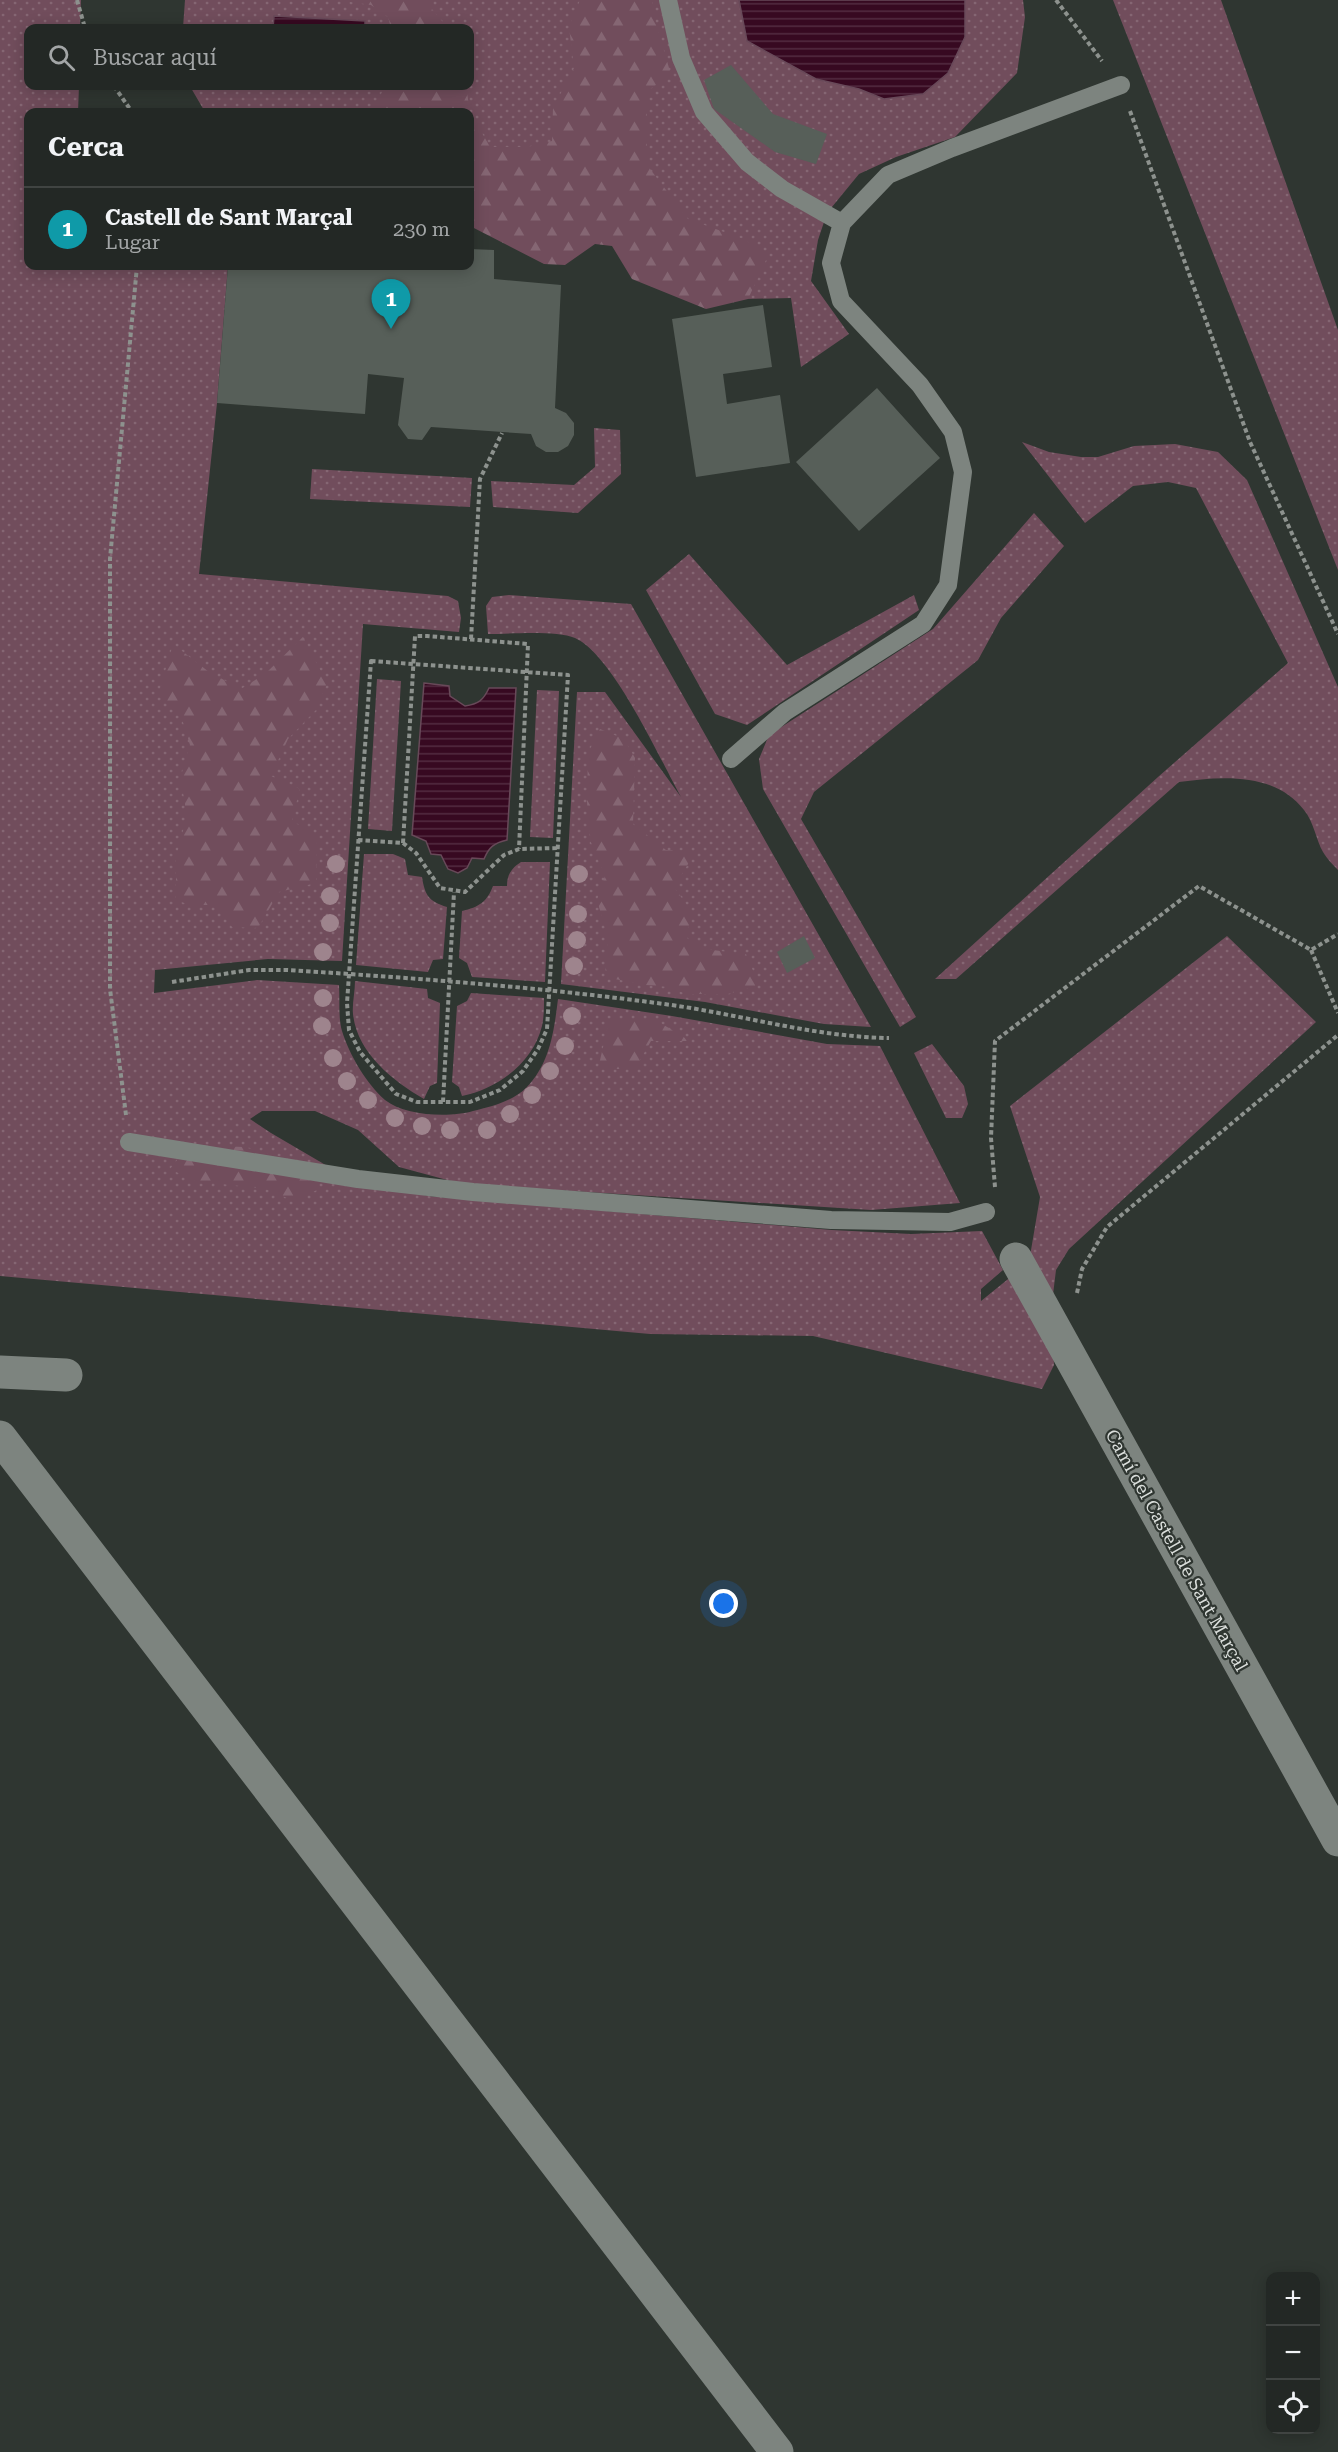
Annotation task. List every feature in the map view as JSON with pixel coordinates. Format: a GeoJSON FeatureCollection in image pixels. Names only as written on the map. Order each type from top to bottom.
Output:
{"type":"FeatureCollection","features":[{"type":"Feature","properties":{"kind":"street","name":"Camí del Castell de Sant Marçal"},"geometry":{"type":"LineString","coordinates":[[1016,1259],[1338,1840]]}},
{"type":"Feature","properties":{"kind":"street"},"geometry":{"type":"LineString","coordinates":[[0,1372],[66,1376]]}},
{"type":"Feature","properties":{"kind":"street"},"geometry":{"type":"LineString","coordinates":[[0,1437],[777,2452]]}},
{"type":"Feature","properties":{"kind":"lane"},"geometry":{"type":"LineString","coordinates":[[669,0],[681,58],[704,112],[747,162],[782,189],[842,223]]}},
{"type":"Feature","properties":{"kind":"lane"},"geometry":{"type":"LineString","coordinates":[[731,759],[785,712],[923,624],[948,585],[963,472],[953,432],[920,385],[841,302],[831,263],[842,223],[888,175],[952,148],[1121,85]]}},
{"type":"Feature","properties":{"kind":"lane"},"geometry":{"type":"LineString","coordinates":[[129,1142],[358,1179],[473,1192],[831,1220],[950,1222],[986,1212]]}},
{"type":"Feature","properties":{"kind":"path"},"geometry":{"type":"LineString","coordinates":[[77,0],[85,24]]}},
{"type":"Feature","properties":{"kind":"path"},"geometry":{"type":"LineString","coordinates":[[1056,0],[1121,85],[1250,442],[1338,634]]}},
{"type":"Feature","properties":{"kind":"path"},"geometry":{"type":"LineString","coordinates":[[117,90],[129,108]]}},
{"type":"Feature","properties":{"kind":"path"},"geometry":{"type":"LineString","coordinates":[[129,1142],[110,989],[110,559],[137,270]]}},
{"type":"Feature","properties":{"kind":"path"},"geometry":{"type":"LineString","coordinates":[[471,639],[480,479],[502,433]]}},
{"type":"Feature","properties":{"kind":"path"},"geometry":{"type":"LineString","coordinates":[[403,843],[415,636],[528,644],[519,849]]}},
{"type":"Feature","properties":{"kind":"path"},"geometry":{"type":"LineString","coordinates":[[371,661],[527,672],[568,675],[547,1029],[524,1071],[500,1090],[470,1102],[417,1102],[396,1094],[360,1052],[349,1030],[347,1003],[371,661]]}},
{"type":"Feature","properties":{"kind":"path"},"geometry":{"type":"LineString","coordinates":[[358,840],[403,843],[416,853],[440,888],[454,892],[465,892],[504,855],[519,849],[559,848]]}},
{"type":"Feature","properties":{"kind":"path"},"geometry":{"type":"LineString","coordinates":[[996,1192],[990,1138],[995,1041],[1199,886],[1311,950],[1338,1013]]}},
{"type":"Feature","properties":{"kind":"path"},"geometry":{"type":"LineString","coordinates":[[443,1102],[454,892]]}},
{"type":"Feature","properties":{"kind":"path"},"geometry":{"type":"LineString","coordinates":[[1311,950],[1338,934]]}},
{"type":"Feature","properties":{"kind":"path"},"geometry":{"type":"LineString","coordinates":[[172,982],[249,970],[349,974],[551,989],[668,1005],[854,1038],[889,1038]]}},
{"type":"Feature","properties":{"kind":"path"},"geometry":{"type":"LineString","coordinates":[[1066,1350],[1082,1269],[1107,1227],[1338,1035]]}},
{"type":"Feature","properties":{"kind":"green space"},"geometry":{"type":"Polygon","coordinates":[[[0,0],[81,0],[80,24],[24,24],[24,90],[79,90],[78,108],[24,108],[24,270],[228,270],[217,403],[199,574],[448,596],[458,601],[461,618],[459,632],[363,624],[342,961],[268,959],[155,970],[154,993],[257,980],[339,985],[342,1031],[349,1050],[365,1077],[385,1100],[394,1105],[415,1112],[440,1115],[487,1108],[521,1093],[534,1079],[546,1058],[558,999],[672,1016],[827,1044],[880,1046],[960,1203],[871,1210],[462,1184],[399,1167],[358,1130],[315,1111],[262,1111],[250,1119],[329,1167],[358,1179],[428,1196],[832,1230],[911,1234],[982,1231],[1003,1270],[981,1289],[981,1301],[1029,1262],[1040,1197],[1010,1106],[1227,936],[1316,1022],[1069,1249],[1056,1270],[1051,1311],[1054,1365],[1042,1389],[813,1336],[650,1334],[0,1276],[0,0]]]}},
{"type":"Feature","properties":{"kind":"green space"},"geometry":{"type":"Polygon","coordinates":[[[185,0],[1023,0],[1025,17],[1017,73],[955,137],[896,157],[859,174],[827,213],[818,240],[811,281],[849,334],[801,367],[791,298],[703,300],[654,222],[474,176],[474,108],[203,108],[192,90],[474,90],[474,24],[183,24],[185,0]]]}},
{"type":"Feature","properties":{"kind":"green space"},"geometry":{"type":"Polygon","coordinates":[[[337,0],[432,0],[431,8],[445,24],[390,24],[388,17],[371,5],[337,0]]]}},
{"type":"Feature","properties":{"kind":"green space"},"geometry":{"type":"Polygon","coordinates":[[[580,0],[652,0],[654,16],[671,75],[647,91],[647,165],[688,219],[746,240],[767,258],[748,299],[706,309],[632,279],[612,246],[595,244],[565,265],[544,264],[474,228],[474,119],[490,147],[527,147],[552,141],[553,108],[574,68],[569,27],[580,0]]]}},
{"type":"Feature","properties":{"kind":"green space"},"geometry":{"type":"Polygon","coordinates":[[[1113,0],[1221,0],[1338,330],[1338,570],[1113,0]]]}},
{"type":"Feature","properties":{"kind":"green space"},"geometry":{"type":"Polygon","coordinates":[[[383,90],[467,90],[469,108],[374,108],[383,90]]]}},
{"type":"Feature","properties":{"kind":"green space"},"geometry":{"type":"Polygon","coordinates":[[[594,428],[620,430],[621,474],[578,513],[493,507],[491,481],[574,485],[595,467],[594,428]]]}},
{"type":"Feature","properties":{"kind":"green space"},"geometry":{"type":"Polygon","coordinates":[[[1022,442],[1049,452],[1081,457],[1098,457],[1134,446],[1175,444],[1218,452],[1247,480],[1338,687],[1338,870],[1323,852],[1304,810],[1278,789],[1263,783],[1229,778],[1179,782],[956,979],[935,979],[1288,663],[1196,488],[1168,482],[1133,486],[1085,523],[1022,442]]]}},
{"type":"Feature","properties":{"kind":"green space"},"geometry":{"type":"Polygon","coordinates":[[[312,469],[472,478],[470,507],[310,499],[312,469]]]}},
{"type":"Feature","properties":{"kind":"green space"},"geometry":{"type":"Polygon","coordinates":[[[1034,513],[1064,546],[1001,618],[978,660],[814,792],[801,819],[916,1017],[900,1027],[763,789],[759,759],[769,735],[933,629],[1034,513]]]}},
{"type":"Feature","properties":{"kind":"green space"},"geometry":{"type":"Polygon","coordinates":[[[689,554],[787,665],[914,595],[919,610],[747,725],[715,714],[646,590],[689,554]]]}},
{"type":"Feature","properties":{"kind":"green space"},"geometry":{"type":"Polygon","coordinates":[[[509,595],[631,604],[871,1027],[824,1024],[705,1002],[561,984],[577,692],[605,692],[681,797],[620,686],[590,648],[575,638],[557,634],[488,634],[486,606],[492,597],[509,595]]]}},
{"type":"Feature","properties":{"kind":"green space"},"geometry":{"type":"Polygon","coordinates":[[[303,637],[327,683],[316,710],[288,739],[271,776],[300,789],[292,820],[317,839],[316,883],[279,892],[258,928],[232,927],[218,905],[190,905],[176,900],[176,858],[185,823],[185,802],[180,779],[190,745],[182,719],[159,692],[173,644],[209,672],[241,689],[266,673],[303,637]]]}},
{"type":"Feature","properties":{"kind":"green space"},"geometry":{"type":"Polygon","coordinates":[[[377,679],[401,681],[392,831],[368,829],[377,679]]]}},
{"type":"Feature","properties":{"kind":"green space"},"geometry":{"type":"Polygon","coordinates":[[[537,690],[559,691],[553,838],[530,837],[537,690]]]}},
{"type":"Feature","properties":{"kind":"green space"},"geometry":{"type":"Polygon","coordinates":[[[600,729],[624,739],[635,758],[633,824],[666,850],[696,851],[674,887],[691,911],[687,938],[704,949],[746,954],[759,985],[728,994],[686,994],[669,987],[605,977],[608,938],[597,900],[605,876],[590,840],[587,802],[588,753],[600,729]]]}},
{"type":"Feature","properties":{"kind":"green space"},"geometry":{"type":"Polygon","coordinates":[[[364,854],[393,854],[405,859],[408,875],[422,877],[429,897],[447,907],[443,959],[433,960],[428,972],[356,965],[364,854]]]}},
{"type":"Feature","properties":{"kind":"green space"},"geometry":{"type":"Polygon","coordinates":[[[521,862],[550,862],[545,982],[472,977],[467,963],[459,958],[462,911],[482,903],[493,886],[507,886],[511,872],[521,862]]]}},
{"type":"Feature","properties":{"kind":"green space"},"geometry":{"type":"Polygon","coordinates":[[[355,981],[427,989],[428,998],[440,1003],[437,1083],[430,1086],[424,1099],[400,1084],[378,1064],[361,1041],[353,1014],[355,981]]]}},
{"type":"Feature","properties":{"kind":"green space"},"geometry":{"type":"Polygon","coordinates":[[[471,993],[544,998],[544,1016],[531,1052],[522,1063],[500,1081],[462,1096],[459,1087],[452,1082],[457,1006],[467,1001],[471,993]]]}},
{"type":"Feature","properties":{"kind":"green space"},"geometry":{"type":"Polygon","coordinates":[[[654,1019],[690,1041],[651,1041],[635,1069],[598,1069],[609,1021],[654,1019]]]}},
{"type":"Feature","properties":{"kind":"green space"},"geometry":{"type":"Polygon","coordinates":[[[932,1044],[964,1086],[968,1104],[962,1118],[946,1118],[914,1053],[932,1044]]]}},
{"type":"Feature","properties":{"kind":"green space"},"geometry":{"type":"Polygon","coordinates":[[[189,1145],[244,1147],[307,1164],[317,1190],[294,1201],[266,1189],[195,1181],[170,1169],[189,1145]]]}},
{"type":"Feature","properties":{"kind":"shaded area"},"geometry":{"type":"Polygon","coordinates":[[[739,0],[965,0],[965,37],[948,73],[923,94],[884,99],[859,89],[816,79],[747,41],[739,0]]]}},
{"type":"Feature","properties":{"kind":"shaded area"},"geometry":{"type":"Polygon","coordinates":[[[274,16],[365,21],[365,24],[273,24],[274,16]]]}},
{"type":"Feature","properties":{"kind":"shaded area"},"geometry":{"type":"Polygon","coordinates":[[[424,683],[449,686],[450,696],[465,706],[480,701],[489,688],[516,688],[507,840],[492,846],[484,859],[472,858],[467,868],[458,873],[448,869],[441,855],[431,854],[426,841],[412,835],[424,683]]]}},
{"type":"Feature","properties":{"kind":"building"},"geometry":{"type":"Polygon","coordinates":[[[731,65],[773,114],[827,134],[816,164],[775,152],[714,109],[704,80],[731,65]]]}},
{"type":"Feature","properties":{"kind":"building"},"geometry":{"type":"Polygon","coordinates":[[[474,249],[494,250],[494,279],[561,285],[555,408],[566,413],[574,423],[574,435],[568,446],[558,452],[546,452],[536,446],[531,434],[431,427],[422,440],[408,439],[398,425],[404,378],[368,374],[365,414],[217,403],[228,270],[474,270],[474,249]]]}},
{"type":"Feature","properties":{"kind":"building"},"geometry":{"type":"Polygon","coordinates":[[[763,305],[772,367],[723,374],[727,404],[780,395],[790,463],[696,477],[672,319],[763,305]]]}},
{"type":"Feature","properties":{"kind":"building"},"geometry":{"type":"Polygon","coordinates":[[[877,388],[940,458],[859,531],[796,462],[877,388]]]}},
{"type":"Feature","properties":{"kind":"building"},"geometry":{"type":"Polygon","coordinates":[[[804,936],[815,958],[787,973],[777,952],[804,936]]]}},
{"type":"Feature","properties":{"kind":"place","name":"Castell de Sant Marçal"},"geometry":{"type":"Point","coordinates":[391,329]}}]}
